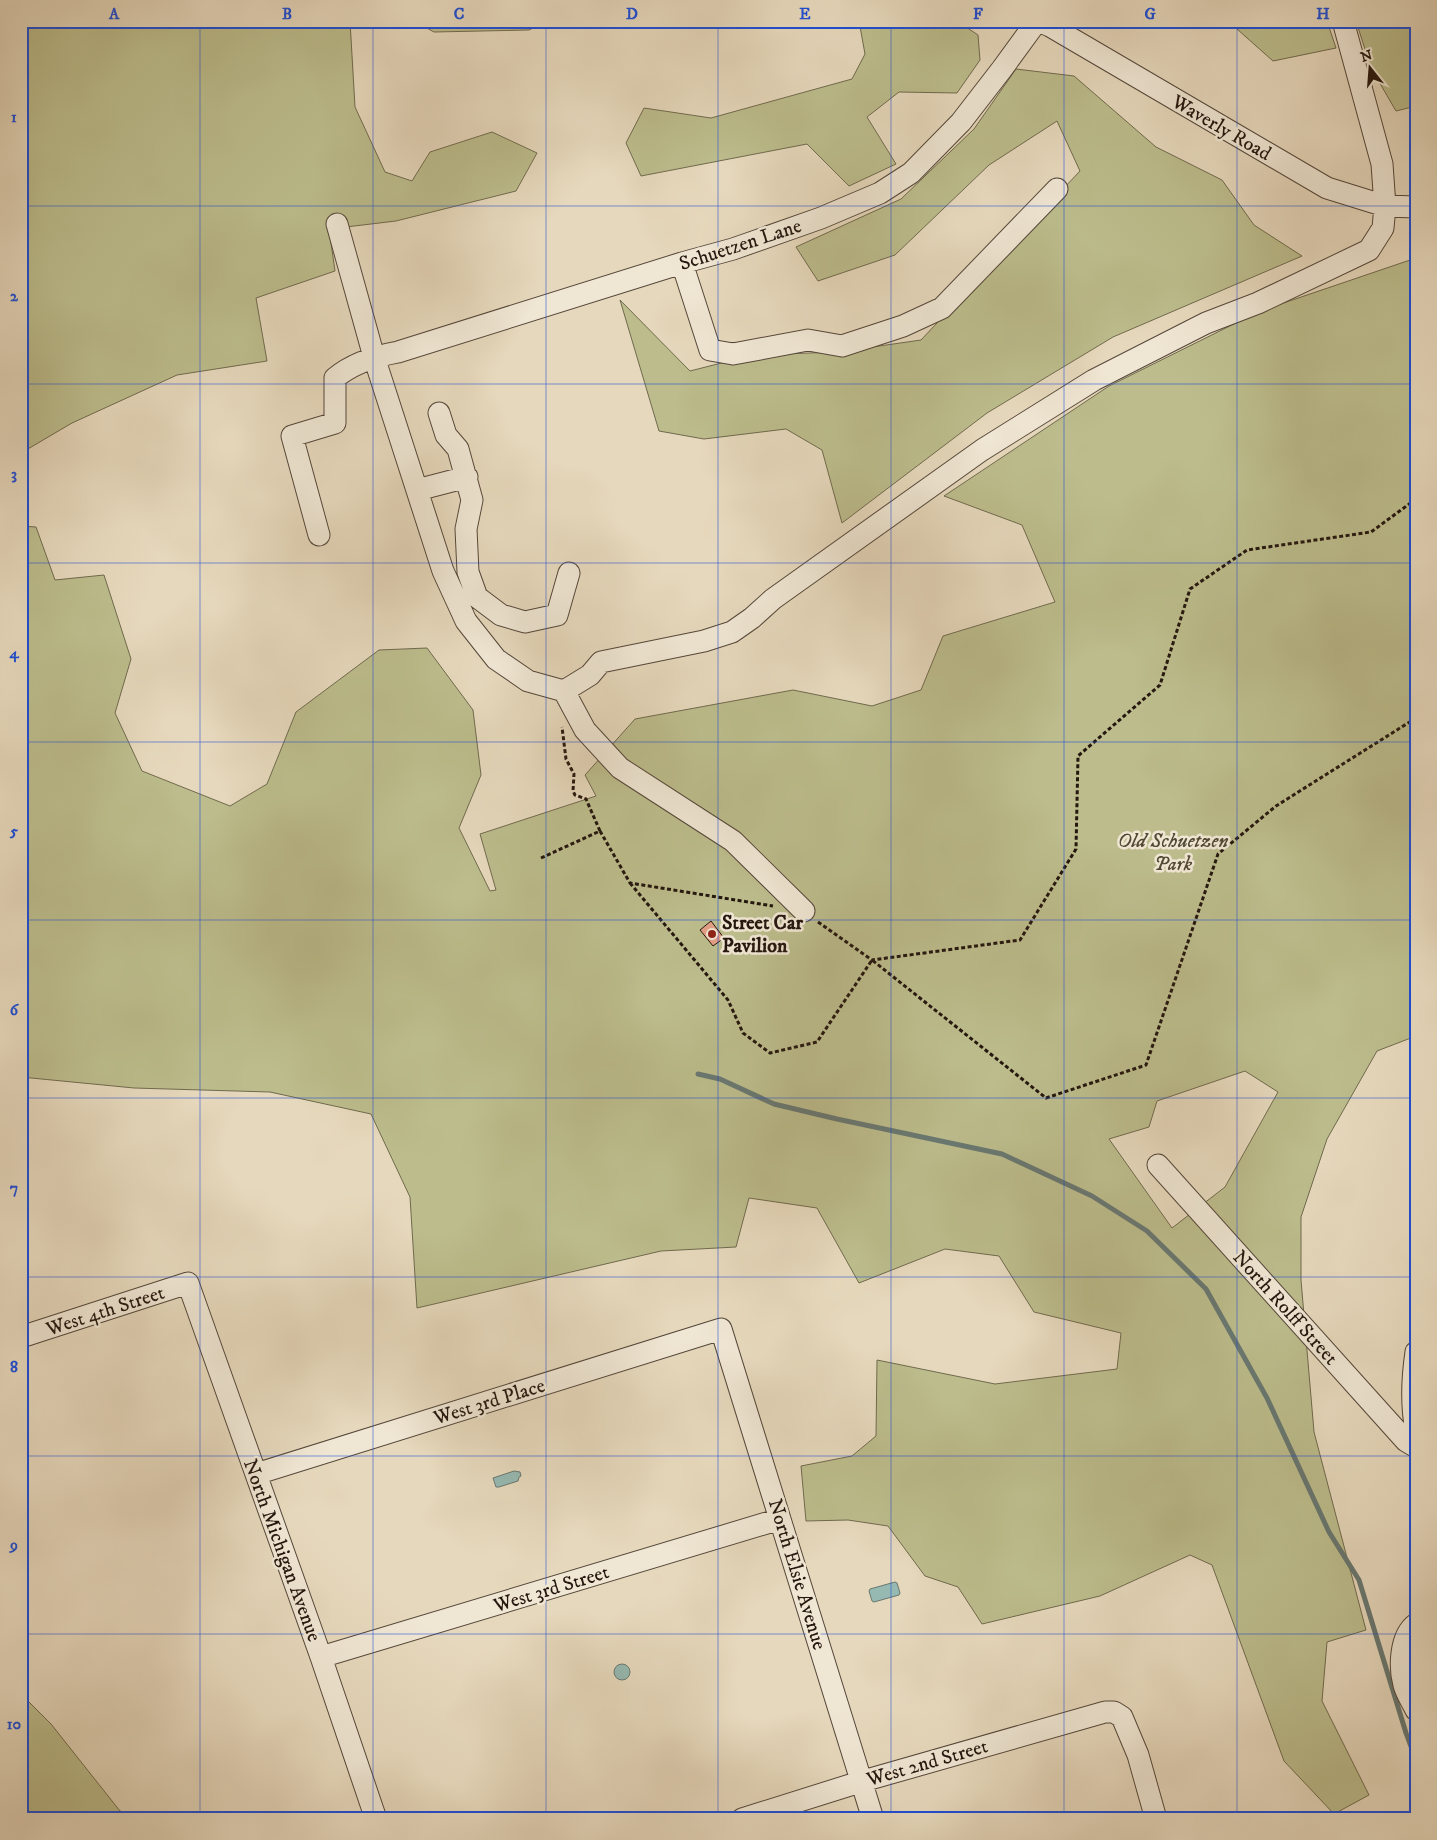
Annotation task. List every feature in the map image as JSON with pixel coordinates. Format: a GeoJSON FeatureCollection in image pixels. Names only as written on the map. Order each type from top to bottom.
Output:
{"type":"FeatureCollection","features":[{"type":"Feature","properties":{"kind":"street","name":"Waverly Road"},"geometry":{"type":"LineString","coordinates":[[1037,21],[1050,26],[1327,188],[1385,206],[1416,207]]}},
{"type":"Feature","properties":{"kind":"street","name":"Schuetzen Lane"},"geometry":{"type":"LineString","coordinates":[[319,535],[292,436],[335,423],[335,378],[342,372],[374,357],[398,352],[682,263],[734,249],[821,218],[880,193],[910,173],[960,122],[1037,21]]}},
{"type":"Feature","properties":{"kind":"street"},"geometry":{"type":"LineString","coordinates":[[564,691],[590,675],[601,662],[704,641],[732,632],[774,599],[982,450],[1094,380],[1206,323],[1258,303],[1369,250],[1383,228],[1385,206],[1382,164],[1343,21]]}},
{"type":"Feature","properties":{"kind":"street"},"geometry":{"type":"LineString","coordinates":[[682,263],[710,350],[733,354],[808,340],[842,346],[903,326],[942,308],[1058,189]]}},
{"type":"Feature","properties":{"kind":"street"},"geometry":{"type":"LineString","coordinates":[[337,224],[374,357],[443,571],[466,621],[496,660],[528,681],[564,691],[585,730],[620,768],[733,841],[804,911]]}},
{"type":"Feature","properties":{"kind":"street"},"geometry":{"type":"LineString","coordinates":[[439,412],[446,435],[458,449],[472,500],[466,529],[468,572],[476,597],[501,615],[525,622],[558,615],[569,573]]}},
{"type":"Feature","properties":{"kind":"street"},"geometry":{"type":"LineString","coordinates":[[417,490],[467,477]]}},
{"type":"Feature","properties":{"kind":"street","name":"North Rolff Street"},"geometry":{"type":"LineString","coordinates":[[1158,1165],[1406,1442],[1416,1447]]}},
{"type":"Feature","properties":{"kind":"street","name":"West 4th Street"},"geometry":{"type":"LineString","coordinates":[[21,1337],[188,1282]]}},
{"type":"Feature","properties":{"kind":"street","name":"North Michigan Avenue"},"geometry":{"type":"LineString","coordinates":[[188,1282],[321,1657],[376,1819]]}},
{"type":"Feature","properties":{"kind":"street","name":"West 3rd Place"},"geometry":{"type":"LineString","coordinates":[[256,1474],[721,1329]]}},
{"type":"Feature","properties":{"kind":"street","name":"North Elsie Avenue"},"geometry":{"type":"LineString","coordinates":[[721,1329],[873,1819]]}},
{"type":"Feature","properties":{"kind":"street"},"geometry":{"type":"LineString","coordinates":[[1416,1352],[1412,1374],[1412,1411],[1416,1432]]}},
{"type":"Feature","properties":{"kind":"street","name":"West 3rd Street"},"geometry":{"type":"LineString","coordinates":[[321,1657],[780,1519]]}},
{"type":"Feature","properties":{"kind":"street"},"geometry":{"type":"LineString","coordinates":[[1416,1624],[1409,1629],[1401,1650],[1404,1685],[1416,1710]]}},
{"type":"Feature","properties":{"kind":"street","name":"West 2nd Street"},"geometry":{"type":"LineString","coordinates":[[742,1819],[862,1781],[1105,1712],[1114,1712],[1122,1718],[1138,1756],[1156,1819]]}},
{"type":"Feature","properties":{"kind":"path"},"geometry":{"type":"LineString","coordinates":[[562,724],[566,759],[574,774],[573,791],[575,795],[586,799],[600,831],[630,882],[728,1000],[743,1032],[770,1053],[817,1042],[872,960],[1020,940],[1076,849],[1078,756],[1160,685],[1190,589],[1247,550],[1371,532],[1416,499]]}},
{"type":"Feature","properties":{"kind":"path"},"geometry":{"type":"LineString","coordinates":[[804,911],[872,960],[1046,1098],[1146,1065],[1218,854],[1276,806],[1416,718]]}},
{"type":"Feature","properties":{"kind":"path"},"geometry":{"type":"LineString","coordinates":[[541,858],[600,831]]}},
{"type":"Feature","properties":{"kind":"path"},"geometry":{"type":"LineString","coordinates":[[630,882],[775,906]]}},
{"type":"Feature","properties":{"kind":"green space"},"geometry":{"type":"Polygon","coordinates":[[[21,21],[350,21],[355,107],[385,172],[412,181],[430,152],[492,132],[537,153],[516,191],[396,221],[329,229],[335,271],[256,298],[267,361],[177,375],[72,423],[21,453],[21,21]]]}},
{"type":"Feature","properties":{"kind":"green space"},"geometry":{"type":"Polygon","coordinates":[[[414,21],[548,21],[529,30],[434,32],[414,21]]]}},
{"type":"Feature","properties":{"kind":"green space"},"geometry":{"type":"Polygon","coordinates":[[[859,21],[957,21],[978,35],[980,60],[957,93],[899,92],[867,117],[896,164],[849,186],[807,144],[641,176],[626,143],[644,108],[711,118],[852,79],[865,54],[859,21]]]}},
{"type":"Feature","properties":{"kind":"green space"},"geometry":{"type":"Polygon","coordinates":[[[1228,21],[1327,21],[1336,48],[1273,61],[1228,21]]]}},
{"type":"Feature","properties":{"kind":"green space"},"geometry":{"type":"Polygon","coordinates":[[[1356,21],[1416,21],[1416,106],[1396,111],[1371,68],[1356,21]]]}},
{"type":"Feature","properties":{"kind":"green space"},"geometry":{"type":"Polygon","coordinates":[[[1016,69],[1074,76],[1156,147],[1222,180],[1254,225],[1302,256],[1113,337],[987,413],[842,523],[822,450],[786,429],[704,439],[659,431],[620,300],[690,371],[753,355],[838,352],[921,340],[1080,171],[1057,121],[989,165],[895,255],[818,281],[796,247],[901,199],[974,129],[1016,69]]]}},
{"type":"Feature","properties":{"kind":"green space","name":"Old Schuetzen Park"},"geometry":{"type":"Polygon","coordinates":[[[1416,258],[1416,1036],[1377,1051],[1327,1139],[1301,1217],[1301,1280],[1314,1432],[1366,1630],[1327,1642],[1322,1701],[1369,1795],[1334,1814],[1284,1761],[1212,1565],[1190,1555],[1100,1596],[982,1624],[958,1587],[925,1576],[888,1526],[848,1520],[806,1521],[801,1466],[852,1456],[876,1436],[877,1360],[995,1384],[1117,1369],[1121,1333],[1034,1312],[999,1256],[945,1249],[859,1283],[817,1208],[749,1198],[736,1247],[661,1251],[417,1308],[410,1197],[371,1114],[270,1092],[134,1088],[21,1077],[21,526],[36,527],[55,580],[104,575],[131,659],[115,713],[142,771],[230,806],[267,784],[296,712],[379,650],[427,648],[473,710],[481,775],[459,828],[490,891],[496,890],[480,834],[596,796],[585,775],[635,719],[793,690],[872,706],[921,690],[943,636],[1055,602],[1022,525],[944,496],[1109,386],[1260,311],[1416,258]],[[1245,1071],[1157,1101],[1149,1127],[1109,1139],[1172,1228],[1225,1187],[1278,1092],[1245,1071]]]}},
{"type":"Feature","properties":{"kind":"green space"},"geometry":{"type":"Polygon","coordinates":[[[21,1694],[51,1724],[120,1811],[143,1819],[21,1819],[21,1694]]]}},
{"type":"Feature","properties":{"kind":"water"},"geometry":{"type":"Polygon","coordinates":[[[514,1471],[520,1472],[521,1476],[518,1481],[496,1487],[493,1478],[514,1471]]]}},
{"type":"Feature","properties":{"kind":"water"},"geometry":{"type":"Polygon","coordinates":[[[897,1583],[899,1595],[872,1601],[870,1589],[897,1583]]]}},
{"type":"Feature","properties":{"kind":"water"},"geometry":{"type":"Polygon","coordinates":[[[619,1664],[625,1664],[630,1669],[628,1678],[619,1680],[614,1675],[614,1669],[619,1664]]]}},
{"type":"Feature","properties":{"kind":"building","name":"Street Car Pavilion"},"geometry":{"type":"Polygon","coordinates":[[[711,921],[724,938],[713,946],[700,930],[711,921]]]}},
{"type":"Feature","properties":{"kind":"waterway"},"geometry":{"type":"LineString","coordinates":[[1412,266],[1416,268]]}},
{"type":"Feature","properties":{"kind":"waterway"},"geometry":{"type":"LineString","coordinates":[[698,1074],[720,1079],[774,1104],[1002,1154],[1092,1196],[1147,1231],[1206,1289],[1267,1398],[1329,1532],[1359,1580],[1416,1760]]}},
{"type":"Feature","properties":{"kind":"place","name":"Street Car Pavilion"},"geometry":{"type":"Point","coordinates":[712,934]}}]}
